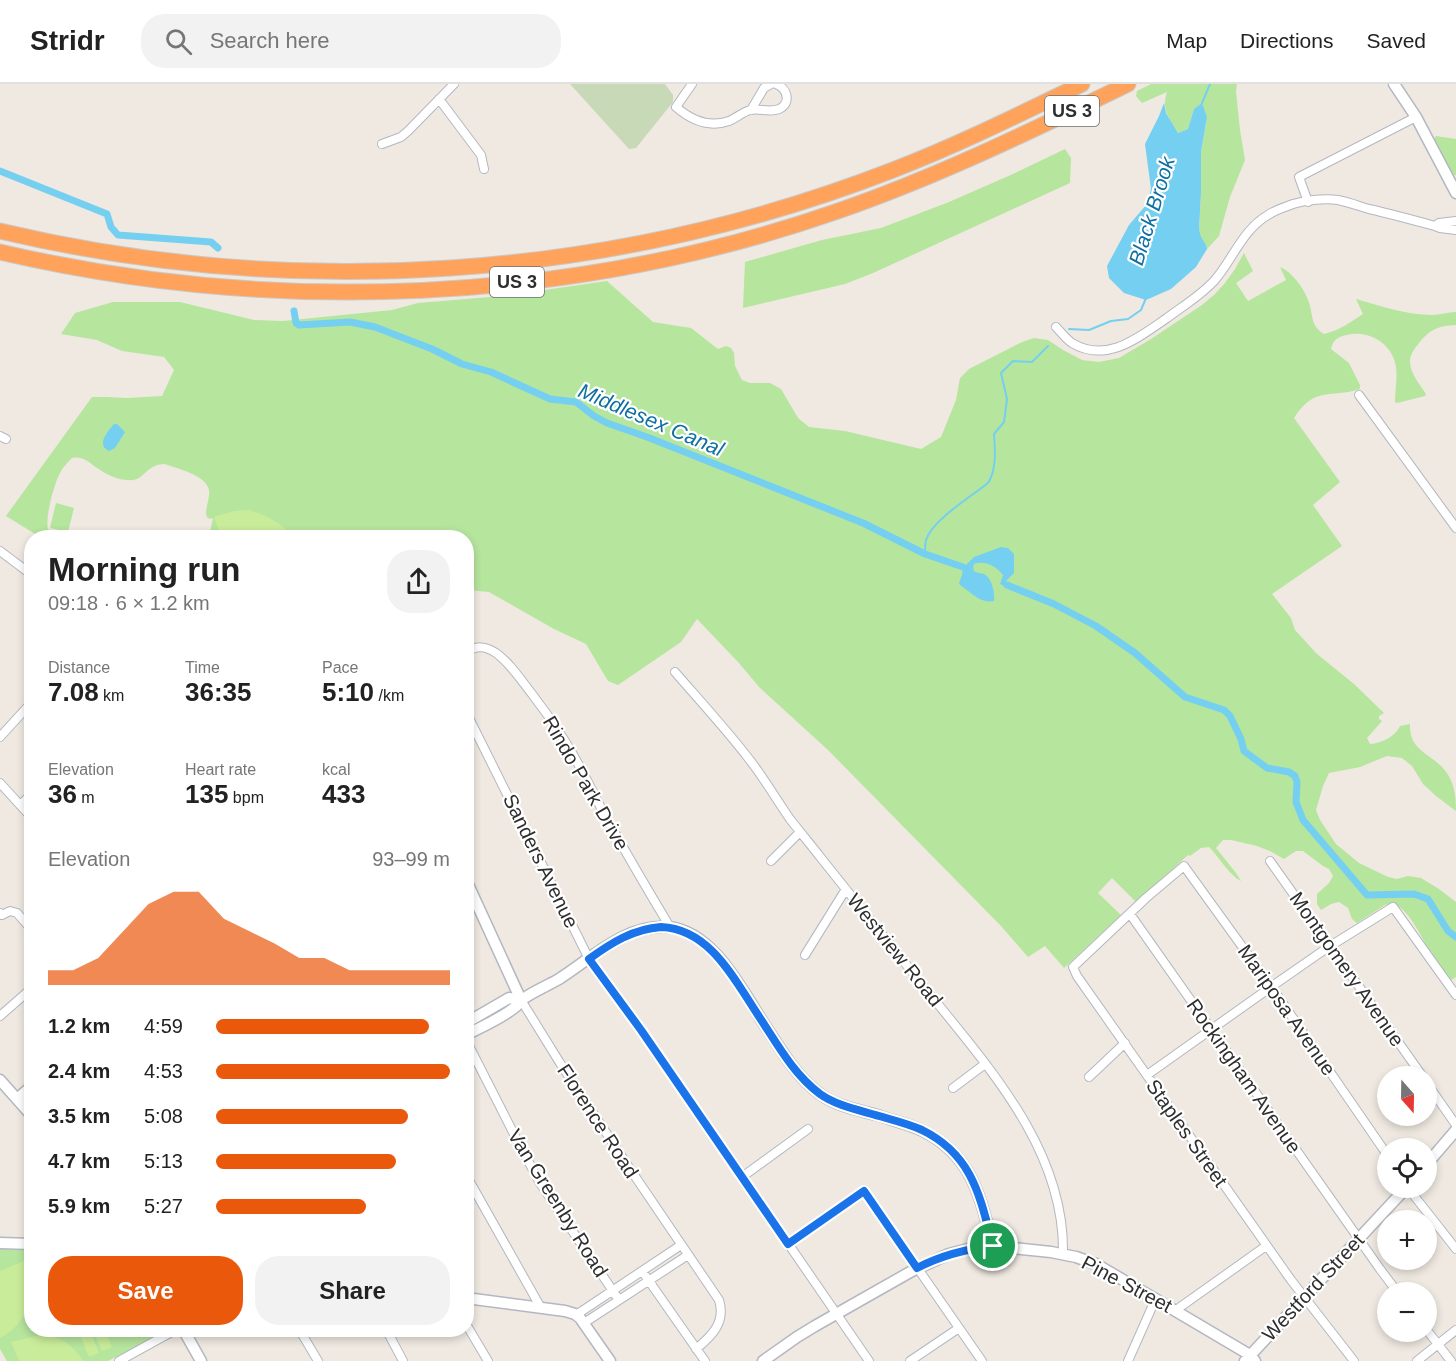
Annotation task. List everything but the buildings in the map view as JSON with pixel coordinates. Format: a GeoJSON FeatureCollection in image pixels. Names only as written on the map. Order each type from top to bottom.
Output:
{"type":"FeatureCollection","features":[{"type":"Feature","properties":{"kind":"highway","name":"US 3"},"geometry":{"type":"LineString","coordinates":[[0,231],[96,251],[228,267],[348,272],[421,270],[529,261],[637,244],[707,229],[769,212],[891,171],[980,133],[1082,84]]}},
{"type":"Feature","properties":{"kind":"highway","name":"US 3"},"geometry":{"type":"LineString","coordinates":[[0,252],[70,267],[142,278],[288,291],[348,292],[433,289],[577,275],[696,252],[836,212],[897,190],[971,159],[1128,84]]}},
{"type":"Feature","properties":{"kind":"highway"},"geometry":{"type":"LineString","coordinates":[[0,221],[180,262]]}},
{"type":"Feature","properties":{"kind":"street"},"geometry":{"type":"LineString","coordinates":[[382,144],[401,137],[454,84]]}},
{"type":"Feature","properties":{"kind":"street"},"geometry":{"type":"LineString","coordinates":[[692,84],[676,107],[691,118],[709,123],[727,121],[751,110],[774,110],[782,107],[786,94],[782,87],[776,84]]}},
{"type":"Feature","properties":{"kind":"street"},"geometry":{"type":"LineString","coordinates":[[751,110],[764,88],[771,84]]}},
{"type":"Feature","properties":{"kind":"street"},"geometry":{"type":"LineString","coordinates":[[1394,84],[1416,117],[1456,193]]}},
{"type":"Feature","properties":{"kind":"street"},"geometry":{"type":"LineString","coordinates":[[439,99],[481,155],[484,169]]}},
{"type":"Feature","properties":{"kind":"street"},"geometry":{"type":"LineString","coordinates":[[1308,202],[1299,177],[1416,117]]}},
{"type":"Feature","properties":{"kind":"street"},"geometry":{"type":"LineString","coordinates":[[1056,327],[1071,343],[1086,349],[1110,351],[1122,346],[1198,296],[1224,269],[1252,228],[1267,215],[1296,203],[1336,200],[1440,228],[1456,230]]}},
{"type":"Feature","properties":{"kind":"street"},"geometry":{"type":"LineString","coordinates":[[1435,226],[1439,223],[1456,222]]}},
{"type":"Feature","properties":{"kind":"street"},"geometry":{"type":"LineString","coordinates":[[1359,395],[1456,528]]}},
{"type":"Feature","properties":{"kind":"street"},"geometry":{"type":"LineString","coordinates":[[0,551],[24,569]]}},
{"type":"Feature","properties":{"kind":"street","name":"Rindo Park Drive"},"geometry":{"type":"LineString","coordinates":[[474,648],[478,647],[495,652],[506,662],[561,734],[645,887],[670,927]]}},
{"type":"Feature","properties":{"kind":"street","name":"Westview Road"},"geometry":{"type":"LineString","coordinates":[[675,672],[750,759],[800,832],[1009,1095],[1031,1132],[1045,1164],[1062,1219],[1063,1254]]}},
{"type":"Feature","properties":{"kind":"street"},"geometry":{"type":"LineString","coordinates":[[0,737],[24,711]]}},
{"type":"Feature","properties":{"kind":"street","name":"Sanders Avenue"},"geometry":{"type":"LineString","coordinates":[[474,728],[589,959],[626,1008],[869,1361]]}},
{"type":"Feature","properties":{"kind":"street"},"geometry":{"type":"LineString","coordinates":[[0,783],[24,809]]}},
{"type":"Feature","properties":{"kind":"street"},"geometry":{"type":"LineString","coordinates":[[20,805],[24,801]]}},
{"type":"Feature","properties":{"kind":"street"},"geometry":{"type":"LineString","coordinates":[[771,861],[800,832]]}},
{"type":"Feature","properties":{"kind":"street","name":"Montgomery Avenue"},"geometry":{"type":"LineString","coordinates":[[1270,861],[1415,1066]]}},
{"type":"Feature","properties":{"kind":"street","name":"Mariposa Avenue"},"geometry":{"type":"LineString","coordinates":[[1130,914],[1184,866],[1377,1140]]}},
{"type":"Feature","properties":{"kind":"street"},"geometry":{"type":"LineString","coordinates":[[805,956],[846,889]]}},
{"type":"Feature","properties":{"kind":"street","name":"Florence Road"},"geometry":{"type":"LineString","coordinates":[[474,897],[521,1000],[560,1064],[681,1245],[716,1293],[721,1307],[717,1328],[696,1348]]}},
{"type":"Feature","properties":{"kind":"street"},"geometry":{"type":"LineString","coordinates":[[1147,1075],[1331,946],[1394,907],[1456,994]]}},
{"type":"Feature","properties":{"kind":"street"},"geometry":{"type":"LineString","coordinates":[[1,915],[14,911],[24,921]]}},
{"type":"Feature","properties":{"kind":"street","name":"Staples Street"},"geometry":{"type":"LineString","coordinates":[[1130,914],[1073,967],[1077,976],[1266,1246],[1354,1361]]}},
{"type":"Feature","properties":{"kind":"street","name":"Rockingham Avenue"},"geometry":{"type":"LineString","coordinates":[[1130,914],[1390,1282]]}},
{"type":"Feature","properties":{"kind":"street"},"geometry":{"type":"LineString","coordinates":[[474,1031],[516,1008],[521,1000],[557,980],[613,942],[650,928],[670,927],[683,931],[697,938],[718,956],[782,1052],[819,1093],[841,1105],[922,1130],[960,1159],[975,1184],[993,1246]]}},
{"type":"Feature","properties":{"kind":"street"},"geometry":{"type":"LineString","coordinates":[[0,1016],[24,995]]}},
{"type":"Feature","properties":{"kind":"street"},"geometry":{"type":"LineString","coordinates":[[474,1018],[509,998],[521,1000]]}},
{"type":"Feature","properties":{"kind":"street"},"geometry":{"type":"LineString","coordinates":[[1089,1077],[1125,1043]]}},
{"type":"Feature","properties":{"kind":"street","name":"Van Greenby Road"},"geometry":{"type":"LineString","coordinates":[[474,1056],[540,1183],[619,1300]]}},
{"type":"Feature","properties":{"kind":"street"},"geometry":{"type":"LineString","coordinates":[[953,1088],[985,1064]]}},
{"type":"Feature","properties":{"kind":"street"},"geometry":{"type":"LineString","coordinates":[[0,1080],[24,1107]]}},
{"type":"Feature","properties":{"kind":"street"},"geometry":{"type":"LineString","coordinates":[[17,1099],[24,1093]]}},
{"type":"Feature","properties":{"kind":"street"},"geometry":{"type":"LineString","coordinates":[[1437,1099],[1456,1128],[1437,1151]]}},
{"type":"Feature","properties":{"kind":"street"},"geometry":{"type":"LineString","coordinates":[[742,1176],[808,1129]]}},
{"type":"Feature","properties":{"kind":"street"},"geometry":{"type":"LineString","coordinates":[[474,1189],[541,1308]]}},
{"type":"Feature","properties":{"kind":"street"},"geometry":{"type":"LineString","coordinates":[[788,1244],[864,1191],[982,1361]]}},
{"type":"Feature","properties":{"kind":"street","name":"Westford Street"},"geometry":{"type":"LineString","coordinates":[[1250,1359],[1304,1297],[1397,1198]]}},
{"type":"Feature","properties":{"kind":"street"},"geometry":{"type":"LineString","coordinates":[[1415,1198],[1456,1249]]}},
{"type":"Feature","properties":{"kind":"street"},"geometry":{"type":"LineString","coordinates":[[0,1243],[24,1244]]}},
{"type":"Feature","properties":{"kind":"street"},"geometry":{"type":"LineString","coordinates":[[576,1315],[681,1245]]}},
{"type":"Feature","properties":{"kind":"street","name":"Pine Street"},"geometry":{"type":"LineString","coordinates":[[766,1360],[797,1337],[917,1268],[949,1254],[993,1246],[1063,1254],[1096,1264],[1176,1310],[1250,1359]]}},
{"type":"Feature","properties":{"kind":"street"},"geometry":{"type":"LineString","coordinates":[[1176,1310],[1266,1246]]}},
{"type":"Feature","properties":{"kind":"street"},"geometry":{"type":"LineString","coordinates":[[584,1323],[688,1254]]}},
{"type":"Feature","properties":{"kind":"street"},"geometry":{"type":"LineString","coordinates":[[642,1271],[705,1361]]}},
{"type":"Feature","properties":{"kind":"street"},"geometry":{"type":"LineString","coordinates":[[474,1298],[565,1311],[576,1315],[610,1361]]}},
{"type":"Feature","properties":{"kind":"street"},"geometry":{"type":"LineString","coordinates":[[1128,1361],[1156,1298]]}},
{"type":"Feature","properties":{"kind":"street"},"geometry":{"type":"LineString","coordinates":[[910,1361],[959,1328]]}},
{"type":"Feature","properties":{"kind":"street"},"geometry":{"type":"LineString","coordinates":[[1417,1361],[1456,1330]]}},
{"type":"Feature","properties":{"kind":"street"},"geometry":{"type":"LineString","coordinates":[[122,1360],[163,1337]]}},
{"type":"Feature","properties":{"kind":"street"},"geometry":{"type":"LineString","coordinates":[[188,1337],[201,1361]]}},
{"type":"Feature","properties":{"kind":"street"},"geometry":{"type":"LineString","coordinates":[[304,1337],[318,1361]]}},
{"type":"Feature","properties":{"kind":"street"},"geometry":{"type":"LineString","coordinates":[[390,1337],[403,1361]]}},
{"type":"Feature","properties":{"kind":"street"},"geometry":{"type":"LineString","coordinates":[[474,1337],[488,1361]]}},
{"type":"Feature","properties":{"kind":"street"},"geometry":{"type":"LineString","coordinates":[[1438,1344],[1451,1361]]}},
{"type":"Feature","properties":{"kind":"green space"},"geometry":{"type":"Polygon","coordinates":[[[570,84],[665,84],[673,95],[673,102],[636,148],[629,149],[570,84]]]}},
{"type":"Feature","properties":{"kind":"green space"},"geometry":{"type":"Polygon","coordinates":[[[1151,84],[1237,84],[1240,130],[1245,160],[1230,197],[1219,236],[1207,249],[1199,229],[1201,152],[1207,117],[1194,109],[1188,129],[1178,133],[1165,109],[1167,92],[1142,103],[1136,96],[1137,91],[1151,84]]]}},
{"type":"Feature","properties":{"kind":"green space"},"geometry":{"type":"Polygon","coordinates":[[[1436,136],[1456,139],[1456,175],[1453,176],[1433,140],[1436,136]]]}},
{"type":"Feature","properties":{"kind":"green space"},"geometry":{"type":"Polygon","coordinates":[[[1065,149],[1071,158],[1070,183],[845,284],[743,308],[745,262],[822,240],[881,228],[949,202],[1065,149]]]}},
{"type":"Feature","properties":{"kind":"green space"},"geometry":{"type":"Polygon","coordinates":[[[1244,253],[1253,271],[1236,283],[1248,301],[1286,280],[1280,267],[1289,273],[1300,285],[1310,305],[1314,323],[1324,334],[1363,314],[1356,299],[1413,313],[1432,315],[1456,312],[1456,325],[1439,327],[1431,331],[1411,355],[1411,369],[1426,394],[1425,396],[1397,403],[1395,402],[1397,375],[1394,359],[1391,352],[1381,342],[1361,334],[1344,336],[1334,341],[1331,349],[1349,363],[1360,389],[1316,397],[1309,401],[1294,418],[1340,482],[1313,505],[1342,546],[1272,594],[1291,618],[1295,630],[1317,654],[1354,684],[1384,713],[1379,716],[1382,721],[1367,738],[1370,744],[1388,739],[1400,726],[1410,724],[1412,739],[1416,745],[1442,767],[1452,782],[1456,811],[1423,784],[1412,766],[1402,758],[1387,756],[1360,767],[1329,773],[1316,810],[1336,844],[1359,863],[1388,877],[1421,878],[1456,902],[1456,977],[1451,980],[1431,953],[1411,919],[1394,903],[1385,905],[1357,923],[1352,919],[1348,908],[1339,902],[1321,910],[1317,904],[1317,894],[1333,876],[1329,869],[1303,851],[1296,851],[1284,859],[1257,846],[1231,840],[1223,840],[1216,848],[1241,881],[1228,870],[1209,847],[1201,848],[1190,856],[1188,855],[1136,902],[1112,878],[1098,893],[1121,915],[1064,968],[1045,946],[1028,957],[1001,926],[828,750],[759,687],[697,619],[681,642],[618,685],[608,681],[586,644],[554,629],[489,592],[474,591],[474,530],[210,530],[213,518],[210,519],[206,514],[209,490],[203,480],[197,476],[165,464],[153,467],[134,480],[124,480],[80,458],[72,458],[58,478],[48,517],[47,524],[50,530],[29,530],[6,516],[92,397],[162,396],[174,370],[164,357],[122,351],[97,340],[61,334],[75,313],[113,302],[180,302],[254,320],[283,321],[392,310],[418,303],[502,296],[607,281],[653,322],[691,328],[718,349],[726,346],[731,348],[734,353],[735,366],[742,380],[750,383],[770,383],[781,389],[798,418],[809,427],[845,431],[921,449],[941,437],[956,400],[960,378],[969,369],[1034,338],[1048,340],[1082,360],[1099,362],[1119,358],[1202,305],[1215,294],[1235,269],[1244,253]]]}},
{"type":"Feature","properties":{"kind":"green space"},"geometry":{"type":"Polygon","coordinates":[[[56,503],[74,508],[68,530],[50,528],[56,503]]]}},
{"type":"Feature","properties":{"kind":"green space"},"geometry":{"type":"Polygon","coordinates":[[[249,510],[262,514],[286,530],[219,530],[214,517],[234,511],[249,510]]]}},
{"type":"Feature","properties":{"kind":"green space"},"geometry":{"type":"Polygon","coordinates":[[[0,1249],[24,1250],[24,1337],[153,1337],[108,1361],[7,1361],[0,1349],[0,1249]]]}},
{"type":"Feature","properties":{"kind":"green space"},"geometry":{"type":"Polygon","coordinates":[[[24,1261],[24,1315],[10,1332],[0,1338],[0,1271],[24,1261]]]}},
{"type":"Feature","properties":{"kind":"green space"},"geometry":{"type":"Polygon","coordinates":[[[32,1337],[56,1337],[76,1351],[83,1361],[19,1361],[11,1342],[32,1337]]]}},
{"type":"Feature","properties":{"kind":"green space"},"geometry":{"type":"Polygon","coordinates":[[[81,1337],[92,1337],[99,1353],[89,1357],[81,1337]]]}},
{"type":"Feature","properties":{"kind":"green space"},"geometry":{"type":"Polygon","coordinates":[[[96,1337],[108,1337],[112,1347],[102,1351],[96,1337]]]}},
{"type":"Feature","properties":{"kind":"water"},"geometry":{"type":"Polygon","coordinates":[[[1164,103],[1166,113],[1178,133],[1188,129],[1194,109],[1202,103],[1207,117],[1201,152],[1199,229],[1207,249],[1196,267],[1171,289],[1146,300],[1124,293],[1109,278],[1107,266],[1129,225],[1147,204],[1151,189],[1145,144],[1164,103]]]}},
{"type":"Feature","properties":{"kind":"water"},"geometry":{"type":"Polygon","coordinates":[[[114,424],[125,432],[115,448],[109,451],[103,442],[114,424]]]}},
{"type":"Feature","properties":{"kind":"water"},"geometry":{"type":"Polygon","coordinates":[[[1001,547],[1008,548],[1014,554],[1014,573],[1006,581],[1008,588],[1000,584],[1003,575],[994,567],[982,563],[974,564],[973,567],[974,571],[987,576],[992,586],[994,601],[984,601],[960,585],[963,568],[974,557],[1001,547]]]}},
{"type":"Feature","properties":{"kind":"waterway","name":"Black Brook"},"geometry":{"type":"LineString","coordinates":[[1202,103],[1210,84]]}},
{"type":"Feature","properties":{"kind":"waterway","name":"Middlesex Canal"},"geometry":{"type":"LineString","coordinates":[[0,171],[107,214],[111,227],[118,235],[211,242],[218,248]]}},
{"type":"Feature","properties":{"kind":"waterway","name":"Black Brook"},"geometry":{"type":"LineString","coordinates":[[1069,329],[1089,330],[1111,321],[1128,319],[1141,310],[1146,298]]}},
{"type":"Feature","properties":{"kind":"waterway","name":"Middlesex Canal"},"geometry":{"type":"LineString","coordinates":[[294,311],[296,323],[299,325],[350,322],[375,327],[432,349],[462,364],[491,372],[550,399],[576,402],[607,423],[863,523],[925,554],[963,567]]}},
{"type":"Feature","properties":{"kind":"waterway","name":"Black Brook"},"geometry":{"type":"LineString","coordinates":[[925,554],[926,540],[936,524],[988,483],[991,477],[995,459],[994,434],[1004,422],[1007,399],[1001,373],[1013,361],[1032,362],[1048,346]]}},
{"type":"Feature","properties":{"kind":"waterway"},"geometry":{"type":"LineString","coordinates":[[1007,585],[1054,604],[1096,626],[1135,653],[1185,697],[1224,710],[1230,716],[1244,751],[1267,768],[1289,772],[1295,776],[1296,802],[1303,820],[1367,895],[1414,894],[1428,899],[1448,931],[1456,937]]}},
{"type":"Feature","properties":{"kind":"route"},"geometry":{"type":"LineString","coordinates":[[650,928],[676,928],[697,938],[723,963],[782,1052],[819,1093],[841,1105],[922,1130],[960,1159],[975,1184],[993,1246],[949,1254],[917,1268],[864,1191],[788,1244],[626,1008],[589,959],[617,940],[650,928]]}}]}
